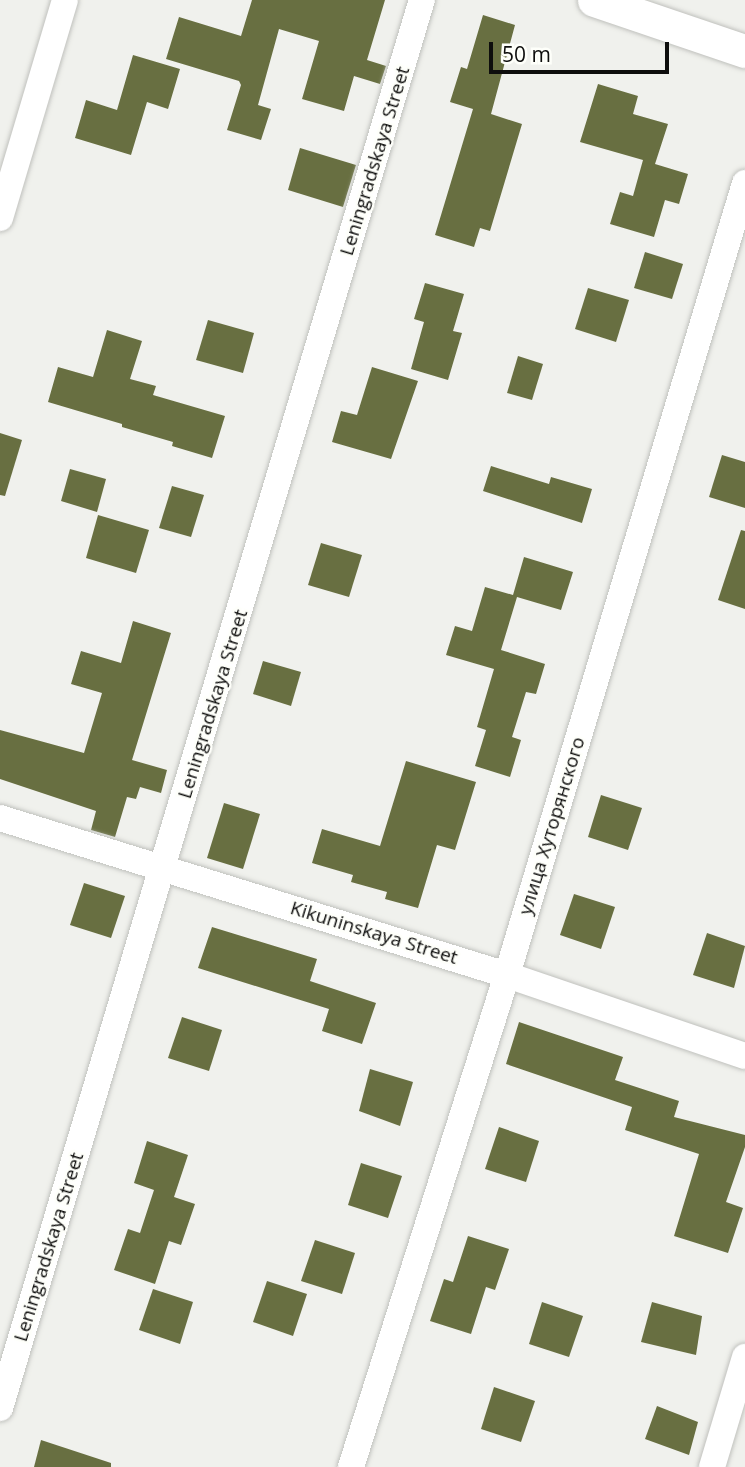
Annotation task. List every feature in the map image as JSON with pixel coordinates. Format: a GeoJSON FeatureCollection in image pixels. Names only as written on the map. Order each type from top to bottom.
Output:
{"type":"FeatureCollection","features":[{"type":"Feature","properties":{"kind":"street"},"geometry":{"type":"LineString","coordinates":[[0,218],[65,0]]}},
{"type":"Feature","properties":{"kind":"street","name":"Leningradskaya Street"},"geometry":{"type":"LineString","coordinates":[[0,1408],[422,0]]}},
{"type":"Feature","properties":{"kind":"street"},"geometry":{"type":"LineString","coordinates":[[594,0],[745,51]]}},
{"type":"Feature","properties":{"kind":"street","name":"улица Хуторянского"},"geometry":{"type":"LineString","coordinates":[[351,1467],[507,975],[745,183]]}},
{"type":"Feature","properties":{"kind":"street","name":"Kikuninskaya Street"},"geometry":{"type":"LineString","coordinates":[[0,818],[507,975],[745,1056]]}},
{"type":"Feature","properties":{"kind":"street"},"geometry":{"type":"LineString","coordinates":[[712,1467],[745,1357]]}},
{"type":"Feature","properties":{"kind":"building"},"geometry":{"type":"Polygon","coordinates":[[[252,0],[385,0],[367,60],[386,66],[380,84],[354,76],[344,111],[302,99],[319,41],[279,29],[258,105],[271,109],[261,140],[227,130],[241,85],[239,81],[166,59],[179,17],[241,36],[252,0]]]}},
{"type":"Feature","properties":{"kind":"building"},"geometry":{"type":"Polygon","coordinates":[[[483,15],[515,25],[491,114],[522,124],[490,231],[480,228],[474,247],[435,235],[473,109],[450,102],[461,67],[467,69],[483,15]]]}},
{"type":"Feature","properties":{"kind":"building"},"geometry":{"type":"Polygon","coordinates":[[[133,55],[180,69],[168,109],[147,102],[131,155],[75,138],[86,100],[117,110],[133,55]]]}},
{"type":"Feature","properties":{"kind":"building"},"geometry":{"type":"Polygon","coordinates":[[[598,84],[638,96],[633,114],[668,124],[655,164],[688,174],[679,204],[665,200],[654,237],[610,224],[620,192],[633,196],[643,160],[580,142],[598,84]]]}},
{"type":"Feature","properties":{"kind":"building"},"geometry":{"type":"Polygon","coordinates":[[[300,148],[356,165],[343,207],[288,190],[300,148]]]}},
{"type":"Feature","properties":{"kind":"building"},"geometry":{"type":"Polygon","coordinates":[[[645,252],[683,264],[672,299],[634,288],[645,252]]]}},
{"type":"Feature","properties":{"kind":"building"},"geometry":{"type":"Polygon","coordinates":[[[425,283],[464,294],[453,331],[462,333],[448,380],[411,369],[424,322],[414,319],[425,283]]]}},
{"type":"Feature","properties":{"kind":"building"},"geometry":{"type":"Polygon","coordinates":[[[588,288],[629,300],[616,342],[575,329],[588,288]]]}},
{"type":"Feature","properties":{"kind":"building"},"geometry":{"type":"Polygon","coordinates":[[[208,320],[254,333],[243,373],[196,360],[208,320]]]}},
{"type":"Feature","properties":{"kind":"building"},"geometry":{"type":"Polygon","coordinates":[[[107,330],[142,341],[130,379],[156,386],[153,395],[225,416],[212,458],[172,446],[173,442],[122,427],[122,424],[48,402],[58,367],[93,377],[107,330]]]}},
{"type":"Feature","properties":{"kind":"building"},"geometry":{"type":"Polygon","coordinates":[[[518,356],[543,364],[532,400],[507,393],[518,356]]]}},
{"type":"Feature","properties":{"kind":"building"},"geometry":{"type":"Polygon","coordinates":[[[372,367],[418,381],[391,459],[332,442],[341,411],[357,415],[372,367]]]}},
{"type":"Feature","properties":{"kind":"building"},"geometry":{"type":"Polygon","coordinates":[[[0,433],[22,440],[5,496],[0,495],[0,433]]]}},
{"type":"Feature","properties":{"kind":"building"},"geometry":{"type":"Polygon","coordinates":[[[722,455],[745,462],[745,508],[709,497],[722,455]]]}},
{"type":"Feature","properties":{"kind":"building"},"geometry":{"type":"Polygon","coordinates":[[[491,466],[549,484],[551,477],[592,489],[582,523],[483,491],[491,466]]]}},
{"type":"Feature","properties":{"kind":"building"},"geometry":{"type":"Polygon","coordinates":[[[70,469],[106,479],[97,512],[61,501],[70,469]]]}},
{"type":"Feature","properties":{"kind":"building"},"geometry":{"type":"Polygon","coordinates":[[[172,486],[204,495],[191,537],[159,528],[172,486]]]}},
{"type":"Feature","properties":{"kind":"building"},"geometry":{"type":"Polygon","coordinates":[[[98,515],[149,530],[136,573],[86,558],[98,515]]]}},
{"type":"Feature","properties":{"kind":"building"},"geometry":{"type":"Polygon","coordinates":[[[741,530],[745,531],[745,609],[718,600],[741,530]]]}},
{"type":"Feature","properties":{"kind":"building"},"geometry":{"type":"Polygon","coordinates":[[[321,543],[362,555],[349,597],[308,585],[321,543]]]}},
{"type":"Feature","properties":{"kind":"building"},"geometry":{"type":"Polygon","coordinates":[[[524,557],[573,572],[561,610],[517,597],[501,650],[545,664],[536,694],[526,692],[512,737],[521,740],[510,777],[475,766],[486,730],[477,727],[494,669],[446,655],[455,626],[472,631],[485,587],[513,595],[524,557]]]}},
{"type":"Feature","properties":{"kind":"building"},"geometry":{"type":"Polygon","coordinates":[[[133,621],[171,633],[132,760],[167,770],[161,793],[140,787],[136,799],[127,797],[115,837],[91,830],[96,811],[0,779],[0,730],[84,753],[102,693],[71,684],[81,651],[121,663],[133,621]]]}},
{"type":"Feature","properties":{"kind":"building"},"geometry":{"type":"Polygon","coordinates":[[[263,661],[301,672],[291,706],[253,694],[263,661]]]}},
{"type":"Feature","properties":{"kind":"building"},"geometry":{"type":"Polygon","coordinates":[[[406,761],[476,782],[455,850],[437,845],[418,908],[385,899],[387,892],[351,882],[353,875],[312,863],[322,829],[380,846],[406,761]]]}},
{"type":"Feature","properties":{"kind":"building"},"geometry":{"type":"Polygon","coordinates":[[[601,795],[642,808],[628,850],[588,837],[601,795]]]}},
{"type":"Feature","properties":{"kind":"building"},"geometry":{"type":"Polygon","coordinates":[[[224,803],[260,814],[243,869],[207,858],[224,803]]]}},
{"type":"Feature","properties":{"kind":"building"},"geometry":{"type":"Polygon","coordinates":[[[84,883],[125,896],[111,938],[70,925],[84,883]]]}},
{"type":"Feature","properties":{"kind":"building"},"geometry":{"type":"Polygon","coordinates":[[[574,894],[615,907],[601,949],[560,935],[574,894]]]}},
{"type":"Feature","properties":{"kind":"building"},"geometry":{"type":"Polygon","coordinates":[[[212,927],[317,959],[310,981],[376,1003],[362,1044],[322,1031],[329,1009],[198,968],[212,927]]]}},
{"type":"Feature","properties":{"kind":"building"},"geometry":{"type":"Polygon","coordinates":[[[707,933],[745,946],[734,988],[693,975],[707,933]]]}},
{"type":"Feature","properties":{"kind":"building"},"geometry":{"type":"Polygon","coordinates":[[[182,1017],[222,1030],[209,1071],[168,1058],[182,1017]]]}},
{"type":"Feature","properties":{"kind":"building"},"geometry":{"type":"Polygon","coordinates":[[[519,1022],[623,1057],[615,1080],[679,1101],[674,1117],[745,1135],[745,1147],[726,1202],[743,1208],[728,1253],[674,1236],[699,1154],[625,1130],[632,1107],[506,1064],[519,1022]]]}},
{"type":"Feature","properties":{"kind":"building"},"geometry":{"type":"Polygon","coordinates":[[[370,1069],[413,1082],[400,1126],[359,1111],[370,1069]]]}},
{"type":"Feature","properties":{"kind":"building"},"geometry":{"type":"Polygon","coordinates":[[[499,1127],[539,1141],[526,1182],[485,1169],[499,1127]]]}},
{"type":"Feature","properties":{"kind":"building"},"geometry":{"type":"Polygon","coordinates":[[[147,1141],[188,1155],[174,1197],[195,1204],[181,1245],[169,1241],[155,1284],[114,1270],[128,1229],[140,1233],[154,1190],[134,1183],[147,1141]]]}},
{"type":"Feature","properties":{"kind":"building"},"geometry":{"type":"Polygon","coordinates":[[[361,1163],[402,1176],[388,1218],[348,1205],[361,1163]]]}},
{"type":"Feature","properties":{"kind":"building"},"geometry":{"type":"Polygon","coordinates":[[[468,1236],[509,1249],[495,1290],[486,1287],[471,1334],[430,1321],[444,1279],[453,1282],[468,1236]]]}},
{"type":"Feature","properties":{"kind":"building"},"geometry":{"type":"Polygon","coordinates":[[[315,1240],[355,1253],[342,1294],[301,1281],[315,1240]]]}},
{"type":"Feature","properties":{"kind":"building"},"geometry":{"type":"Polygon","coordinates":[[[267,1281],[307,1294],[293,1336],[253,1322],[267,1281]]]}},
{"type":"Feature","properties":{"kind":"building"},"geometry":{"type":"Polygon","coordinates":[[[153,1289],[193,1302],[180,1344],[139,1330],[153,1289]]]}},
{"type":"Feature","properties":{"kind":"building"},"geometry":{"type":"Polygon","coordinates":[[[542,1302],[583,1316],[569,1357],[529,1344],[542,1302]]]}},
{"type":"Feature","properties":{"kind":"building"},"geometry":{"type":"Polygon","coordinates":[[[652,1302],[702,1316],[696,1355],[641,1342],[652,1302]]]}},
{"type":"Feature","properties":{"kind":"building"},"geometry":{"type":"Polygon","coordinates":[[[494,1387],[535,1401],[521,1442],[481,1429],[494,1387]]]}},
{"type":"Feature","properties":{"kind":"building"},"geometry":{"type":"Polygon","coordinates":[[[657,1406],[698,1422],[689,1455],[645,1439],[657,1406]]]}},
{"type":"Feature","properties":{"kind":"building"},"geometry":{"type":"Polygon","coordinates":[[[41,1440],[111,1463],[111,1467],[34,1467],[41,1440]]]}}]}
